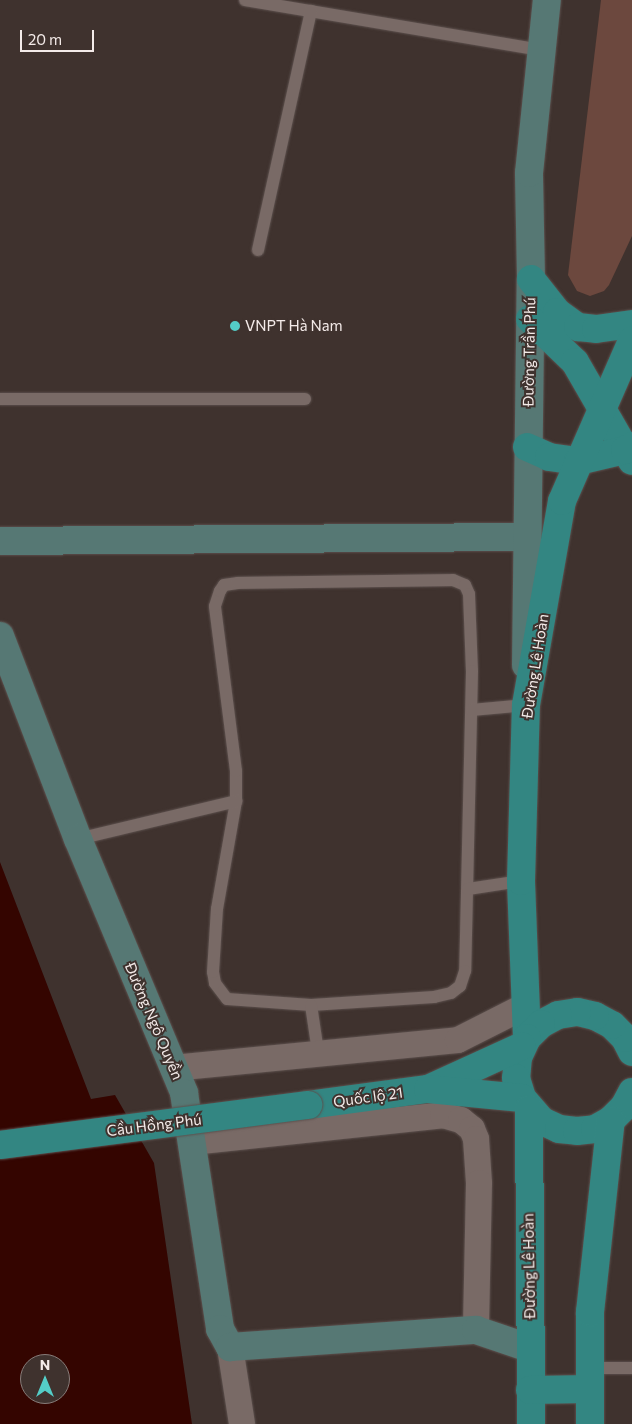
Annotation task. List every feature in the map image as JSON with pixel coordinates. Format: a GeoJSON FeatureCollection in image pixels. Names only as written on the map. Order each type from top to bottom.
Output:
{"type":"FeatureCollection","features":[{"type":"Feature","properties":{"kind":"main road"},"geometry":{"type":"LineString","coordinates":[[531,279],[557,312],[578,327],[596,330],[632,324]]}},
{"type":"Feature","properties":{"kind":"main road"},"geometry":{"type":"LineString","coordinates":[[527,447],[549,457],[578,462],[630,453],[602,412],[575,362],[530,318]]}},
{"type":"Feature","properties":{"kind":"main road","name":"Đường Lê Hoàn"},"geometry":{"type":"LineString","coordinates":[[531,1424],[526,1103],[516,1078],[525,1042],[521,881],[526,706],[562,501],[632,341]]}},
{"type":"Feature","properties":{"kind":"main road","name":"Quốc lộ 21"},"geometry":{"type":"LineString","coordinates":[[428,1089],[525,1042],[541,1024],[558,1015],[576,1012],[595,1016],[612,1025],[626,1038],[632,1052]]}},
{"type":"Feature","properties":{"kind":"main road","name":"Quốc lộ 21"},"geometry":{"type":"LineString","coordinates":[[308,1105],[428,1089],[526,1103]]}},
{"type":"Feature","properties":{"kind":"main road"},"geometry":{"type":"LineString","coordinates":[[526,1103],[542,1121],[558,1129],[577,1131],[595,1129],[611,1120],[624,1108],[632,1092]]}},
{"type":"Feature","properties":{"kind":"main road","name":"Cầu Hồng Phú"},"geometry":{"type":"LineString","coordinates":[[0,1144],[308,1105]]}},
{"type":"Feature","properties":{"kind":"main road"},"geometry":{"type":"LineString","coordinates":[[590,1424],[590,1312],[611,1120]]}},
{"type":"Feature","properties":{"kind":"main road"},"geometry":{"type":"LineString","coordinates":[[530,1390],[589,1379]]}},
{"type":"Feature","properties":{"kind":"street","name":"Đường Trần Phú"},"geometry":{"type":"LineString","coordinates":[[526,706],[525,537],[531,279],[529,173],[547,0]]}},
{"type":"Feature","properties":{"kind":"street"},"geometry":{"type":"LineString","coordinates":[[0,541],[525,537]]}},
{"type":"Feature","properties":{"kind":"street","name":"Đường Ngô Quyền"},"geometry":{"type":"LineString","coordinates":[[0,636],[78,839],[184,1093],[220,1329],[230,1347],[242,1424]]}},
{"type":"Feature","properties":{"kind":"street"},"geometry":{"type":"LineString","coordinates":[[173,1068],[318,1052],[458,1040],[524,1006]]}},
{"type":"Feature","properties":{"kind":"street"},"geometry":{"type":"LineString","coordinates":[[192,1142],[443,1115],[461,1120],[472,1129],[476,1139],[479,1183],[476,1330]]}},
{"type":"Feature","properties":{"kind":"street"},"geometry":{"type":"LineString","coordinates":[[230,1347],[476,1330],[530,1348]]}},
{"type":"Feature","properties":{"kind":"lane"},"geometry":{"type":"LineString","coordinates":[[246,0],[541,50]]}},
{"type":"Feature","properties":{"kind":"lane"},"geometry":{"type":"LineString","coordinates":[[258,250],[311,11]]}},
{"type":"Feature","properties":{"kind":"lane"},"geometry":{"type":"LineString","coordinates":[[0,398],[305,399]]}},
{"type":"Feature","properties":{"kind":"lane"},"geometry":{"type":"LineString","coordinates":[[453,580],[465,585],[469,594],[472,710],[465,971],[460,986],[452,993],[312,1005],[227,999],[216,983],[217,909],[236,801],[236,771],[215,606],[224,585],[453,580]]}},
{"type":"Feature","properties":{"kind":"lane"},"geometry":{"type":"LineString","coordinates":[[472,710],[526,706]]}},
{"type":"Feature","properties":{"kind":"lane"},"geometry":{"type":"LineString","coordinates":[[78,839],[236,801]]}},
{"type":"Feature","properties":{"kind":"lane"},"geometry":{"type":"LineString","coordinates":[[468,889],[521,881]]}},
{"type":"Feature","properties":{"kind":"lane"},"geometry":{"type":"LineString","coordinates":[[312,1005],[318,1052]]}},
{"type":"Feature","properties":{"kind":"lane"},"geometry":{"type":"LineString","coordinates":[[589,1379],[632,1368]]}},
{"type":"Feature","properties":{"kind":"shaded area"},"geometry":{"type":"Polygon","coordinates":[[[601,0],[632,0],[632,236],[609,285],[604,291],[590,296],[577,291],[568,275],[601,0]]]}},
{"type":"Feature","properties":{"kind":"shaded area"},"geometry":{"type":"Polygon","coordinates":[[[0,862],[91,1099],[115,1095],[154,1163],[192,1424],[0,1424],[0,862]]]}},
{"type":"Feature","properties":{"kind":"place","name":"VNPT Hà Nam"},"geometry":{"type":"Point","coordinates":[235,326]}}]}
